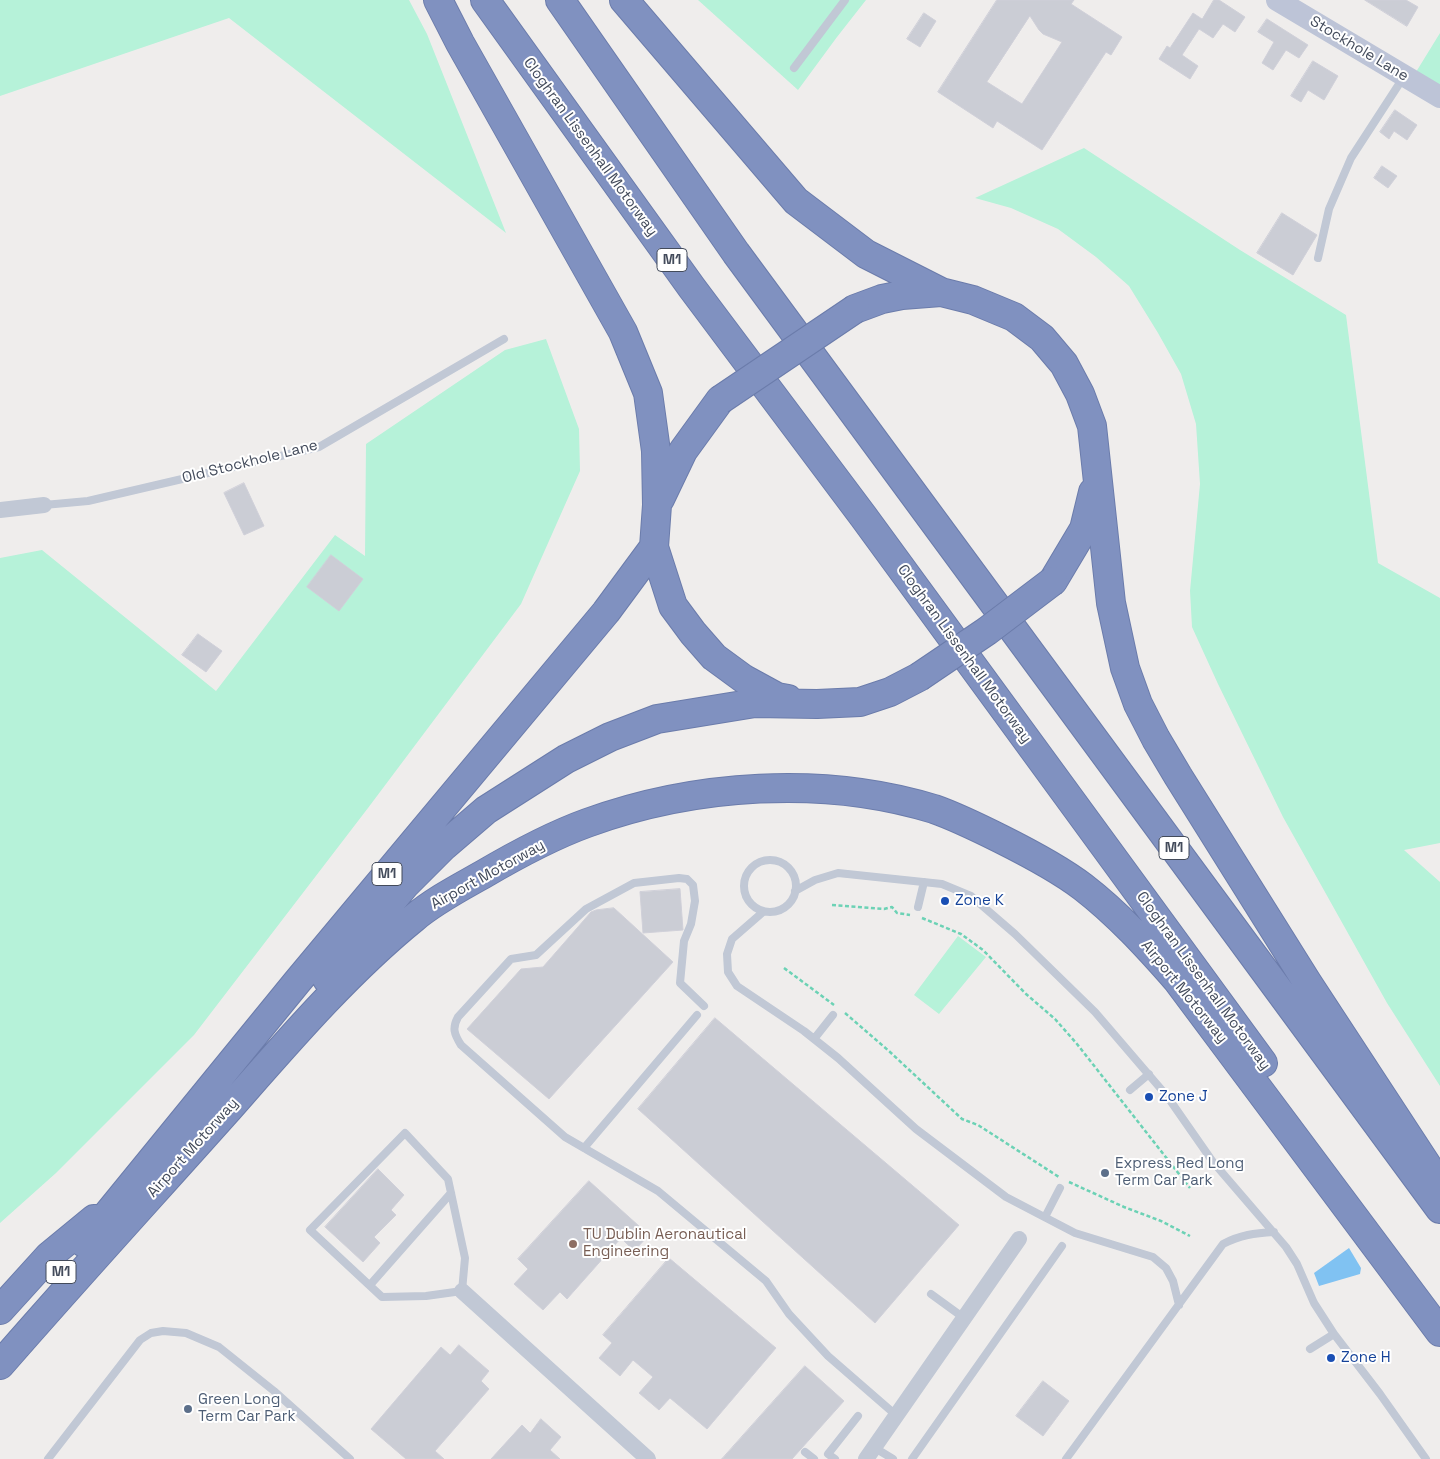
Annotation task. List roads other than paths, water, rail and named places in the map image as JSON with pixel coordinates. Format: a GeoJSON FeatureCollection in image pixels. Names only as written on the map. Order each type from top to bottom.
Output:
{"type":"FeatureCollection","features":[{"type":"Feature","properties":{"kind":"highway"},"geometry":{"type":"LineString","coordinates":[[438,0],[465,52],[623,332],[648,393],[656,451],[657,505],[654,547],[673,606],[714,657],[744,679],[776,697],[817,704],[860,702],[890,692],[919,677],[987,631],[1053,581],[1084,529],[1097,476]]}},
{"type":"Feature","properties":{"kind":"highway","name":"Cloghran Lissenhall Motorway"},"geometry":{"type":"LineString","coordinates":[[485,0],[692,288],[863,516],[1198,972],[1440,1310]]}},
{"type":"Feature","properties":{"kind":"highway","name":"M1"},"geometry":{"type":"LineString","coordinates":[[560,0],[736,253],[1440,1209]]}},
{"type":"Feature","properties":{"kind":"highway"},"geometry":{"type":"LineString","coordinates":[[624,0],[796,201],[866,254],[940,292],[973,300],[1014,317],[1042,338],[1064,364],[1080,394],[1092,426],[1111,603],[1125,668],[1138,704],[1183,785],[1307,982],[1440,1185]]}},
{"type":"Feature","properties":{"kind":"highway"},"geometry":{"type":"LineString","coordinates":[[657,505],[683,451],[720,400],[854,309],[882,299],[902,295],[940,292]]}},
{"type":"Feature","properties":{"kind":"highway","name":"Airport Motorway"},"geometry":{"type":"LineString","coordinates":[[0,1341],[60,1273],[118,1199],[600,619],[654,547]]}},
{"type":"Feature","properties":{"kind":"highway","name":"M1"},"geometry":{"type":"LineString","coordinates":[[107,1242],[405,885],[444,846],[486,810],[566,759],[610,737],[657,719],[755,704],[817,704]]}},
{"type":"Feature","properties":{"kind":"highway","name":"Airport Motorway"},"geometry":{"type":"LineString","coordinates":[[0,1365],[107,1242],[317,1010],[416,916],[455,890],[518,854],[586,824],[643,806],[726,790],[776,788],[826,789],[879,796],[933,809],[973,824],[1032,854],[1082,886],[1138,936],[1177,980],[1440,1332]]}},
{"type":"Feature","properties":{"kind":"highway","name":"M1"},"geometry":{"type":"LineString","coordinates":[[0,1310],[49,1256],[118,1199]]}},
{"type":"Feature","properties":{"kind":"street","name":"Stockhole Lane"},"geometry":{"type":"LineString","coordinates":[[1277,0],[1440,98]]}},
{"type":"Feature","properties":{"kind":"street","name":"Old Stockhole Lane"},"geometry":{"type":"LineString","coordinates":[[0,510],[44,505]]}},
{"type":"Feature","properties":{"kind":"street"},"geometry":{"type":"LineString","coordinates":[[871,1453],[1019,1239]]}},
{"type":"Feature","properties":{"kind":"street"},"geometry":{"type":"LineString","coordinates":[[462,1291],[648,1459]]}},
{"type":"Feature","properties":{"kind":"lane"},"geometry":{"type":"LineString","coordinates":[[794,68],[845,0]]}},
{"type":"Feature","properties":{"kind":"lane"},"geometry":{"type":"LineString","coordinates":[[1318,258],[1329,209],[1351,158],[1404,76]]}},
{"type":"Feature","properties":{"kind":"lane","name":"Old Stockhole Lane"},"geometry":{"type":"LineString","coordinates":[[44,505],[88,501],[319,447],[504,339]]}},
{"type":"Feature","properties":{"kind":"lane"},"geometry":{"type":"LineString","coordinates":[[772,860],[780,862],[788,867],[793,874],[796,882],[795,891],[793,899],[787,906],[780,910],[764,912],[749,902],[745,895],[745,878],[749,870],[763,861],[772,860]]}},
{"type":"Feature","properties":{"kind":"lane"},"geometry":{"type":"LineString","coordinates":[[795,891],[815,880],[838,873],[942,884],[971,896],[1015,934],[1095,1012],[1168,1096],[1212,1162],[1286,1247],[1297,1264],[1314,1303],[1334,1334],[1426,1459]]}},
{"type":"Feature","properties":{"kind":"lane"},"geometry":{"type":"LineString","coordinates":[[704,1006],[680,983],[684,941],[691,924],[695,901],[693,885],[687,879],[679,878],[634,883],[586,909],[536,955],[511,959],[458,1017],[453,1026],[455,1036],[461,1044],[564,1136],[658,1191],[766,1281],[789,1314],[828,1356],[897,1416]]}},
{"type":"Feature","properties":{"kind":"lane"},"geometry":{"type":"LineString","coordinates":[[918,907],[924,882]]}},
{"type":"Feature","properties":{"kind":"lane"},"geometry":{"type":"LineString","coordinates":[[764,912],[732,939],[727,954],[728,972],[737,986],[814,1039],[916,1129],[1006,1197],[1076,1233],[1152,1257],[1166,1268],[1173,1281],[1179,1305]]}},
{"type":"Feature","properties":{"kind":"lane"},"geometry":{"type":"LineString","coordinates":[[584,1148],[697,1015]]}},
{"type":"Feature","properties":{"kind":"lane"},"geometry":{"type":"LineString","coordinates":[[814,1039],[834,1015]]}},
{"type":"Feature","properties":{"kind":"lane"},"geometry":{"type":"LineString","coordinates":[[1130,1090],[1149,1074]]}},
{"type":"Feature","properties":{"kind":"lane"},"geometry":{"type":"LineString","coordinates":[[405,1132],[448,1179],[465,1258],[462,1291],[426,1296],[390,1297],[382,1296],[370,1285],[310,1230],[405,1132]]}},
{"type":"Feature","properties":{"kind":"lane"},"geometry":{"type":"LineString","coordinates":[[1045,1217],[1060,1188]]}},
{"type":"Feature","properties":{"kind":"lane"},"geometry":{"type":"LineString","coordinates":[[370,1285],[451,1192]]}},
{"type":"Feature","properties":{"kind":"lane"},"geometry":{"type":"LineString","coordinates":[[1066,1459],[1223,1244],[1236,1237],[1253,1233],[1274,1232]]}},
{"type":"Feature","properties":{"kind":"lane"},"geometry":{"type":"LineString","coordinates":[[912,1459],[1062,1246]]}},
{"type":"Feature","properties":{"kind":"lane"},"geometry":{"type":"LineString","coordinates":[[931,1294],[964,1318]]}},
{"type":"Feature","properties":{"kind":"lane"},"geometry":{"type":"LineString","coordinates":[[48,1459],[140,1340],[150,1333],[163,1331],[186,1333],[219,1346],[274,1391],[350,1459]]}},
{"type":"Feature","properties":{"kind":"lane"},"geometry":{"type":"LineString","coordinates":[[1310,1349],[1334,1334]]}},
{"type":"Feature","properties":{"kind":"lane"},"geometry":{"type":"LineString","coordinates":[[835,1459],[828,1454],[858,1416]]}},
{"type":"Feature","properties":{"kind":"lane"},"geometry":{"type":"LineString","coordinates":[[805,1452],[814,1459]]}},
{"type":"Feature","properties":{"kind":"lane"},"geometry":{"type":"LineString","coordinates":[[871,1453],[893,1459]]}},
{"type":"Feature","properties":{"kind":"water"},"geometry":{"type":"Polygon","coordinates":[[[1349,1248],[1361,1268],[1360,1274],[1319,1286],[1314,1273],[1349,1248]]]}},
{"type":"Feature","properties":{"kind":"place","name":"Zone K"},"geometry":{"type":"Point","coordinates":[945,901]}},
{"type":"Feature","properties":{"kind":"place","name":"Zone J"},"geometry":{"type":"Point","coordinates":[1149,1097]}},
{"type":"Feature","properties":{"kind":"place","name":"Express Red Long Term Car Park"},"geometry":{"type":"Point","coordinates":[1105,1173]}},
{"type":"Feature","properties":{"kind":"place","name":"TU Dublin Aeronautical Engineering"},"geometry":{"type":"Point","coordinates":[573,1244]}},
{"type":"Feature","properties":{"kind":"place","name":"Zone H"},"geometry":{"type":"Point","coordinates":[1331,1358]}},
{"type":"Feature","properties":{"kind":"place","name":"Green Long Term Car Park"},"geometry":{"type":"Point","coordinates":[188,1409]}}]}
